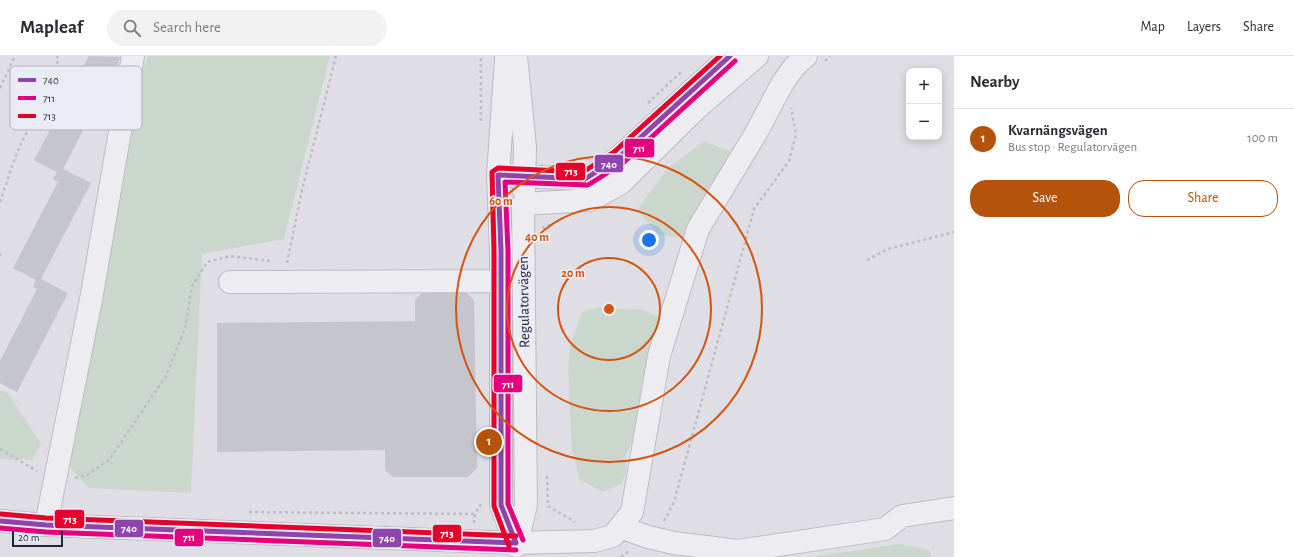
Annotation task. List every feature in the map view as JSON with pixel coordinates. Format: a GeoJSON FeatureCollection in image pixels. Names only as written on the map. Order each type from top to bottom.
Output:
{"type":"FeatureCollection","features":[{"type":"Feature","properties":{"kind":"street"},"geometry":{"type":"LineString","coordinates":[[131,66],[133,56]]}},
{"type":"Feature","properties":{"kind":"street","name":"Regulatorvägen"},"geometry":{"type":"LineString","coordinates":[[506,56],[498,175],[501,281],[501,505],[516,550]]}},
{"type":"Feature","properties":{"kind":"street","name":"Regulatorvägen"},"geometry":{"type":"LineString","coordinates":[[516,56],[525,146],[523,204],[526,505],[516,550]]}},
{"type":"Feature","properties":{"kind":"street"},"geometry":{"type":"LineString","coordinates":[[498,204],[590,200],[621,183],[730,56]]}},
{"type":"Feature","properties":{"kind":"street"},"geometry":{"type":"LineString","coordinates":[[498,175],[585,179],[618,158],[692,101],[757,56]]}},
{"type":"Feature","properties":{"kind":"street"},"geometry":{"type":"LineString","coordinates":[[0,521],[46,525],[516,550],[594,541],[613,536],[632,512],[659,356],[698,229],[756,133],[782,84],[801,61]]}},
{"type":"Feature","properties":{"kind":"street"},"geometry":{"type":"LineString","coordinates":[[46,525],[92,294],[120,130]]}},
{"type":"Feature","properties":{"kind":"street"},"geometry":{"type":"LineString","coordinates":[[230,282],[501,281]]}},
{"type":"Feature","properties":{"kind":"street"},"geometry":{"type":"LineString","coordinates":[[620,527],[648,537],[674,543],[738,551],[885,529],[902,516],[954,508]]}},
{"type":"Feature","properties":{"kind":"path"},"geometry":{"type":"LineString","coordinates":[[10,66],[15,56]]}},
{"type":"Feature","properties":{"kind":"path"},"geometry":{"type":"LineString","coordinates":[[56,56],[58,62],[57,66]]}},
{"type":"Feature","properties":{"kind":"path"},"geometry":{"type":"LineString","coordinates":[[286,263],[302,190],[336,56]]}},
{"type":"Feature","properties":{"kind":"path"},"geometry":{"type":"LineString","coordinates":[[481,56],[481,122]]}},
{"type":"Feature","properties":{"kind":"path"},"geometry":{"type":"LineString","coordinates":[[801,61],[830,56]]}},
{"type":"Feature","properties":{"kind":"path"},"geometry":{"type":"LineString","coordinates":[[0,88],[10,67]]}},
{"type":"Feature","properties":{"kind":"path"},"geometry":{"type":"LineString","coordinates":[[621,557],[662,525],[674,502],[754,210],[789,161],[796,134],[790,104]]}},
{"type":"Feature","properties":{"kind":"path"},"geometry":{"type":"LineString","coordinates":[[0,201],[20,145],[28,130]]}},
{"type":"Feature","properties":{"kind":"path"},"geometry":{"type":"LineString","coordinates":[[540,230],[543,226],[559,222]]}},
{"type":"Feature","properties":{"kind":"path"},"geometry":{"type":"LineString","coordinates":[[867,260],[888,249],[954,232]]}},
{"type":"Feature","properties":{"kind":"path"},"geometry":{"type":"LineString","coordinates":[[0,253],[0,258]]}},
{"type":"Feature","properties":{"kind":"path"},"geometry":{"type":"LineString","coordinates":[[0,449],[55,482],[87,475],[109,460],[166,376],[185,328],[192,286],[207,262],[230,256]]}},
{"type":"Feature","properties":{"kind":"path"},"geometry":{"type":"LineString","coordinates":[[547,474],[548,506],[577,523]]}},
{"type":"Feature","properties":{"kind":"path"},"geometry":{"type":"LineString","coordinates":[[475,514],[482,505]]}},
{"type":"Feature","properties":{"kind":"shaded area"},"geometry":{"type":"Polygon","coordinates":[[[148,56],[330,56],[284,239],[202,254],[191,493],[89,488],[66,463],[125,130],[142,130],[142,72],[148,56]]]}},
{"type":"Feature","properties":{"kind":"shaded area"},"geometry":{"type":"Polygon","coordinates":[[[704,141],[729,151],[731,160],[698,207],[685,239],[658,234],[637,210],[667,169],[704,141]]]}},
{"type":"Feature","properties":{"kind":"shaded area"},"geometry":{"type":"Polygon","coordinates":[[[599,307],[642,310],[663,318],[644,419],[626,455],[626,473],[621,484],[603,492],[580,480],[572,451],[568,370],[570,346],[582,312],[599,307]]]}},
{"type":"Feature","properties":{"kind":"shaded area"},"geometry":{"type":"Polygon","coordinates":[[[0,390],[8,393],[41,444],[32,460],[0,459],[0,390]]]}},
{"type":"Feature","properties":{"kind":"shaded area"},"geometry":{"type":"Polygon","coordinates":[[[900,544],[929,550],[931,557],[811,557],[900,544]]]}},
{"type":"Feature","properties":{"kind":"building"},"geometry":{"type":"Polygon","coordinates":[[[89,56],[121,57],[116,66],[84,66],[89,56]]]}},
{"type":"Feature","properties":{"kind":"building"},"geometry":{"type":"Polygon","coordinates":[[[50,130],[83,130],[63,169],[91,183],[41,279],[68,293],[17,392],[0,383],[0,361],[37,289],[33,287],[36,280],[13,268],[58,182],[53,179],[57,172],[34,160],[50,130]]]}},
{"type":"Feature","properties":{"kind":"building"},"geometry":{"type":"Polygon","coordinates":[[[466,292],[474,300],[477,468],[468,477],[393,477],[385,470],[385,450],[217,452],[217,323],[415,321],[415,300],[422,293],[466,292]]]}},
{"type":"Feature","properties":{"kind":"transit line","name":"713"},"geometry":{"type":"LineString","coordinates":[[509,546],[494,506],[494,251],[492,172],[498,168],[583,172],[614,152],[720,56]]}},
{"type":"Feature","properties":{"kind":"transit line","name":"740"},"geometry":{"type":"LineString","coordinates":[[516,543],[501,505],[501,251],[498,175],[585,179],[618,158],[730,56]]}},
{"type":"Feature","properties":{"kind":"transit line","name":"711"},"geometry":{"type":"LineString","coordinates":[[523,540],[508,504],[508,251],[505,182],[588,185],[623,163],[735,61]]}},
{"type":"Feature","properties":{"kind":"transit line","name":"713"},"geometry":{"type":"LineString","coordinates":[[1,514],[46,518],[516,536]]}},
{"type":"Feature","properties":{"kind":"transit line","name":"740"},"geometry":{"type":"LineString","coordinates":[[0,521],[46,525],[516,543]]}},
{"type":"Feature","properties":{"kind":"transit line","name":"711"},"geometry":{"type":"LineString","coordinates":[[0,528],[46,532],[516,550]]}},
{"type":"Feature","properties":{"kind":"place","name":"Kvarnängsvägen"},"geometry":{"type":"Point","coordinates":[489,442]}}]}
